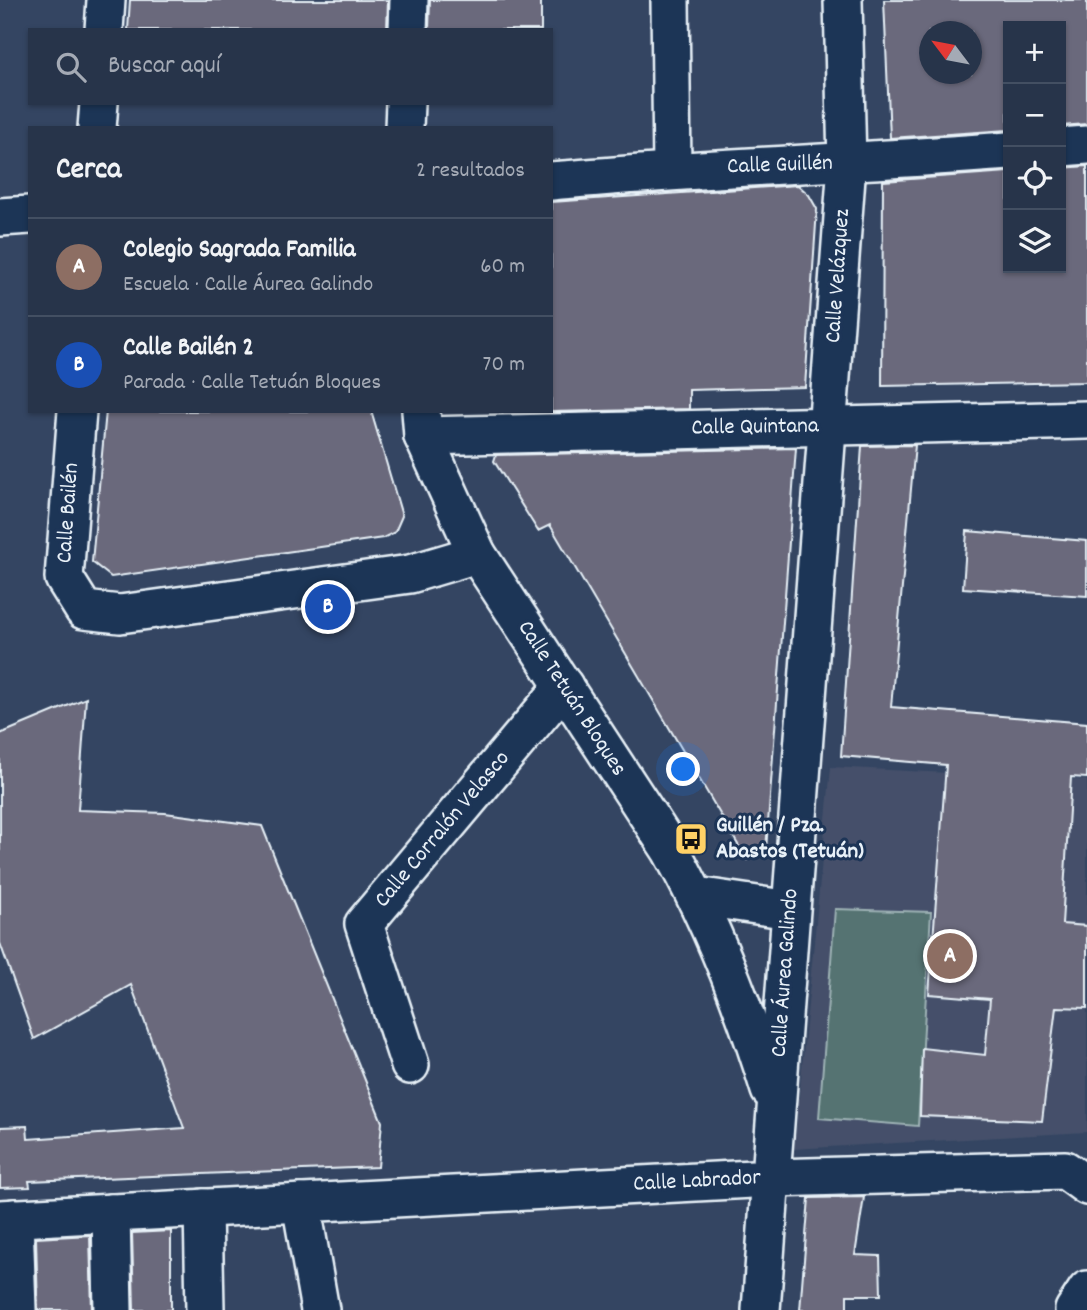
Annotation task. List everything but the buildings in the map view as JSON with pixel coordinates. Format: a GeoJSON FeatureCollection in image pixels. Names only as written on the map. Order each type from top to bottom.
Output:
{"type":"FeatureCollection","features":[{"type":"Feature","properties":{"kind":"street"},"geometry":{"type":"LineString","coordinates":[[104,28],[106,0]]}},
{"type":"Feature","properties":{"kind":"street"},"geometry":{"type":"LineString","coordinates":[[408,28],[409,0]]}},
{"type":"Feature","properties":{"kind":"street"},"geometry":{"type":"LineString","coordinates":[[670,0],[672,170]]}},
{"type":"Feature","properties":{"kind":"street","name":"Calle Velázquez"},"geometry":{"type":"LineString","coordinates":[[828,426],[847,163],[843,0]]}},
{"type":"Feature","properties":{"kind":"street"},"geometry":{"type":"LineString","coordinates":[[97,126],[99,105]]}},
{"type":"Feature","properties":{"kind":"street"},"geometry":{"type":"LineString","coordinates":[[404,126],[405,105]]}},
{"type":"Feature","properties":{"kind":"street"},"geometry":{"type":"LineString","coordinates":[[1066,147],[1087,145]]}},
{"type":"Feature","properties":{"kind":"street","name":"Calle Guillén"},"geometry":{"type":"LineString","coordinates":[[553,181],[672,170],[847,163],[1003,151]]}},
{"type":"Feature","properties":{"kind":"street"},"geometry":{"type":"LineString","coordinates":[[0,217],[28,215]]}},
{"type":"Feature","properties":{"kind":"street","name":"Calle Bailén"},"geometry":{"type":"LineString","coordinates":[[77,413],[64,578],[84,610],[120,614],[410,574],[477,554]]}},
{"type":"Feature","properties":{"kind":"street","name":"Calle Quintana"},"geometry":{"type":"LineString","coordinates":[[422,424],[828,426],[1087,420]]}},
{"type":"Feature","properties":{"kind":"street","name":"Calle Tetuán Bloques"},"geometry":{"type":"LineString","coordinates":[[422,424],[477,554],[670,849],[696,896],[748,1022],[777,1113]]}},
{"type":"Feature","properties":{"kind":"street","name":"Calle Áurea Galindo"},"geometry":{"type":"LineString","coordinates":[[761,1310],[828,426]]}},
{"type":"Feature","properties":{"kind":"street","name":"Calle Corralón Velasco"},"geometry":{"type":"LineString","coordinates":[[410,1065],[364,924],[564,686]]}},
{"type":"Feature","properties":{"kind":"street"},"geometry":{"type":"LineString","coordinates":[[696,896],[790,910]]}},
{"type":"Feature","properties":{"kind":"street","name":"Calle Labrador"},"geometry":{"type":"LineString","coordinates":[[18,1310],[7,1218],[772,1178],[1065,1170],[1087,1186]]}},
{"type":"Feature","properties":{"kind":"street"},"geometry":{"type":"LineString","coordinates":[[301,1203],[320,1310]]}},
{"type":"Feature","properties":{"kind":"street"},"geometry":{"type":"LineString","coordinates":[[203,1208],[205,1310]]}},
{"type":"Feature","properties":{"kind":"street"},"geometry":{"type":"LineString","coordinates":[[111,1213],[113,1310]]}},
{"type":"Feature","properties":{"kind":"street"},"geometry":{"type":"LineString","coordinates":[[1074,1310],[1087,1290]]}},
{"type":"Feature","properties":{"kind":"shaded area"},"geometry":{"type":"Polygon","coordinates":[[[831,767],[1087,780],[1087,1132],[794,1149],[831,767]]]}},
{"type":"Feature","properties":{"kind":"green space"},"geometry":{"type":"Polygon","coordinates":[[[835,909],[931,912],[918,1126],[819,1118],[835,909]]]}},
{"type":"Feature","properties":{"kind":"place","name":"Calle Bailén 2"},"geometry":{"type":"Point","coordinates":[328,607]}},
{"type":"Feature","properties":{"kind":"place","name":"Guillén / Pza. Abastos (Tetuán)"},"geometry":{"type":"Point","coordinates":[691,839]}},
{"type":"Feature","properties":{"kind":"place","name":"Colegio Sagrada Familia"},"geometry":{"type":"Point","coordinates":[950,956]}}]}
